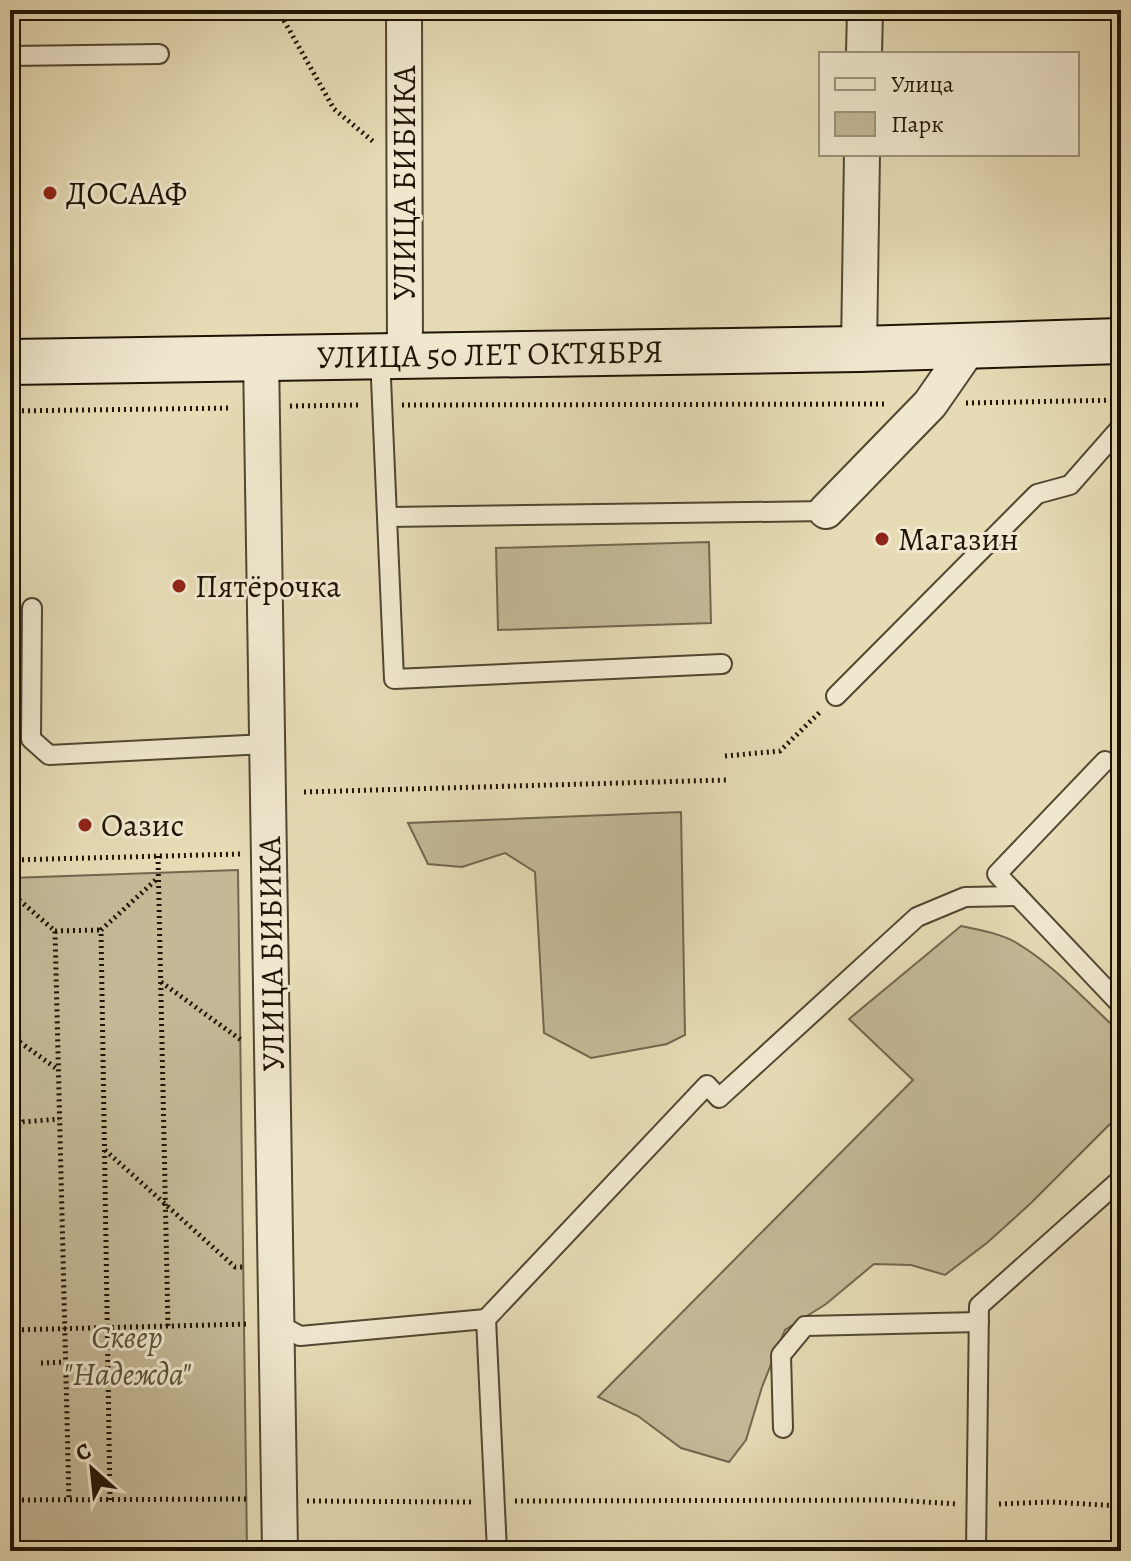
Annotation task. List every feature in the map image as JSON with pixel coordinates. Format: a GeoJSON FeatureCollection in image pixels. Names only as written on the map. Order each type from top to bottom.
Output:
{"type":"FeatureCollection","features":[{"type":"Feature","properties":{"kind":"main road","name":"УЛИЦА 50 ЛЕТ ОКТЯБРЯ"},"geometry":{"type":"LineString","coordinates":[[10,362],[859,349],[1121,341]]}},
{"type":"Feature","properties":{"kind":"street","name":"УЛИЦА БИБИКА"},"geometry":{"type":"LineString","coordinates":[[392,356],[404,166],[404,10]]}},
{"type":"Feature","properties":{"kind":"street"},"geometry":{"type":"LineString","coordinates":[[864,52],[865,10]]}},
{"type":"Feature","properties":{"kind":"street"},"geometry":{"type":"LineString","coordinates":[[859,349],[862,156]]}},
{"type":"Feature","properties":{"kind":"street"},"geometry":{"type":"LineString","coordinates":[[826,511],[930,404],[971,345]]}},
{"type":"Feature","properties":{"kind":"street","name":"УЛИЦА БИБИКА"},"geometry":{"type":"LineString","coordinates":[[261,357],[280,1551]]}},
{"type":"Feature","properties":{"kind":"lane"},"geometry":{"type":"LineString","coordinates":[[10,56],[159,54]]}},
{"type":"Feature","properties":{"kind":"lane"},"geometry":{"type":"LineString","coordinates":[[392,356],[382,405],[394,679],[722,664]]}},
{"type":"Feature","properties":{"kind":"lane"},"geometry":{"type":"LineString","coordinates":[[836,696],[1037,494],[1070,485],[1121,427]]}},
{"type":"Feature","properties":{"kind":"lane"},"geometry":{"type":"LineString","coordinates":[[388,517],[826,511]]}},
{"type":"Feature","properties":{"kind":"lane"},"geometry":{"type":"LineString","coordinates":[[32,608],[31,739],[49,755],[267,744]]}},
{"type":"Feature","properties":{"kind":"lane"},"geometry":{"type":"LineString","coordinates":[[1105,761],[997,874],[1121,1005]]}},
{"type":"Feature","properties":{"kind":"lane"},"geometry":{"type":"LineString","coordinates":[[276,1323],[300,1336],[486,1319],[707,1085],[719,1098],[917,917],[965,897],[1018,896]]}},
{"type":"Feature","properties":{"kind":"lane"},"geometry":{"type":"LineString","coordinates":[[976,1551],[979,1306],[1121,1179]]}},
{"type":"Feature","properties":{"kind":"lane"},"geometry":{"type":"LineString","coordinates":[[486,1319],[497,1551]]}},
{"type":"Feature","properties":{"kind":"lane"},"geometry":{"type":"LineString","coordinates":[[783,1428],[781,1355],[805,1326],[979,1322]]}},
{"type":"Feature","properties":{"kind":"path"},"geometry":{"type":"LineString","coordinates":[[278,10],[334,109],[404,166]]}},
{"type":"Feature","properties":{"kind":"path"},"geometry":{"type":"LineString","coordinates":[[10,411],[1121,400]]}},
{"type":"Feature","properties":{"kind":"path"},"geometry":{"type":"LineString","coordinates":[[725,756],[780,751],[836,696]]}},
{"type":"Feature","properties":{"kind":"path"},"geometry":{"type":"LineString","coordinates":[[304,792],[726,780]]}},
{"type":"Feature","properties":{"kind":"path"},"geometry":{"type":"LineString","coordinates":[[10,860],[269,853]]}},
{"type":"Feature","properties":{"kind":"path"},"geometry":{"type":"LineString","coordinates":[[158,856],[168,1326]]}},
{"type":"Feature","properties":{"kind":"path"},"geometry":{"type":"LineString","coordinates":[[11,893],[55,931],[101,930],[158,878]]}},
{"type":"Feature","properties":{"kind":"path"},"geometry":{"type":"LineString","coordinates":[[11,893],[11,1035],[58,1070]]}},
{"type":"Feature","properties":{"kind":"path"},"geometry":{"type":"LineString","coordinates":[[101,930],[110,1500]]}},
{"type":"Feature","properties":{"kind":"path"},"geometry":{"type":"LineString","coordinates":[[55,931],[69,1500]]}},
{"type":"Feature","properties":{"kind":"path"},"geometry":{"type":"LineString","coordinates":[[161,982],[252,1048],[272,1048]]}},
{"type":"Feature","properties":{"kind":"path"},"geometry":{"type":"LineString","coordinates":[[10,1135],[23,1122],[59,1119]]}},
{"type":"Feature","properties":{"kind":"path"},"geometry":{"type":"LineString","coordinates":[[105,1150],[235,1267],[275,1267]]}},
{"type":"Feature","properties":{"kind":"path"},"geometry":{"type":"LineString","coordinates":[[10,1330],[276,1323]]}},
{"type":"Feature","properties":{"kind":"path"},"geometry":{"type":"LineString","coordinates":[[41,1363],[65,1362]]}},
{"type":"Feature","properties":{"kind":"path"},"geometry":{"type":"LineString","coordinates":[[10,1449],[13,1449],[11,1500],[279,1499],[424,1503],[893,1500],[977,1505],[1051,1502],[1121,1506]]}},
{"type":"Feature","properties":{"kind":"green space"},"geometry":{"type":"Polygon","coordinates":[[[709,542],[711,623],[498,630],[496,548],[709,542]]]}},
{"type":"Feature","properties":{"kind":"green space"},"geometry":{"type":"Polygon","coordinates":[[[681,812],[685,1035],[667,1044],[591,1058],[544,1033],[535,872],[505,853],[462,867],[428,864],[408,823],[681,812]]]}},
{"type":"Feature","properties":{"kind":"green space","name":"Сквер \"Надежда\""},"geometry":{"type":"Polygon","coordinates":[[[238,870],[247,1551],[10,1551],[10,878],[238,870]]]}},
{"type":"Feature","properties":{"kind":"green space"},"geometry":{"type":"Polygon","coordinates":[[[961,926],[1002,936],[1030,951],[1121,1033],[1121,1113],[1031,1203],[945,1275],[911,1265],[874,1264],[826,1304],[785,1330],[762,1387],[746,1440],[729,1462],[681,1448],[638,1416],[598,1397],[913,1080],[849,1019],[961,926]]]}},
{"type":"Feature","properties":{"kind":"place","name":"ДОСААФ"},"geometry":{"type":"Point","coordinates":[50,193]}},
{"type":"Feature","properties":{"kind":"place","name":"Магазин"},"geometry":{"type":"Point","coordinates":[882,539]}},
{"type":"Feature","properties":{"kind":"place","name":"Пятёрочка"},"geometry":{"type":"Point","coordinates":[179,586]}},
{"type":"Feature","properties":{"kind":"place","name":"Оазис"},"geometry":{"type":"Point","coordinates":[85,825]}}]}
